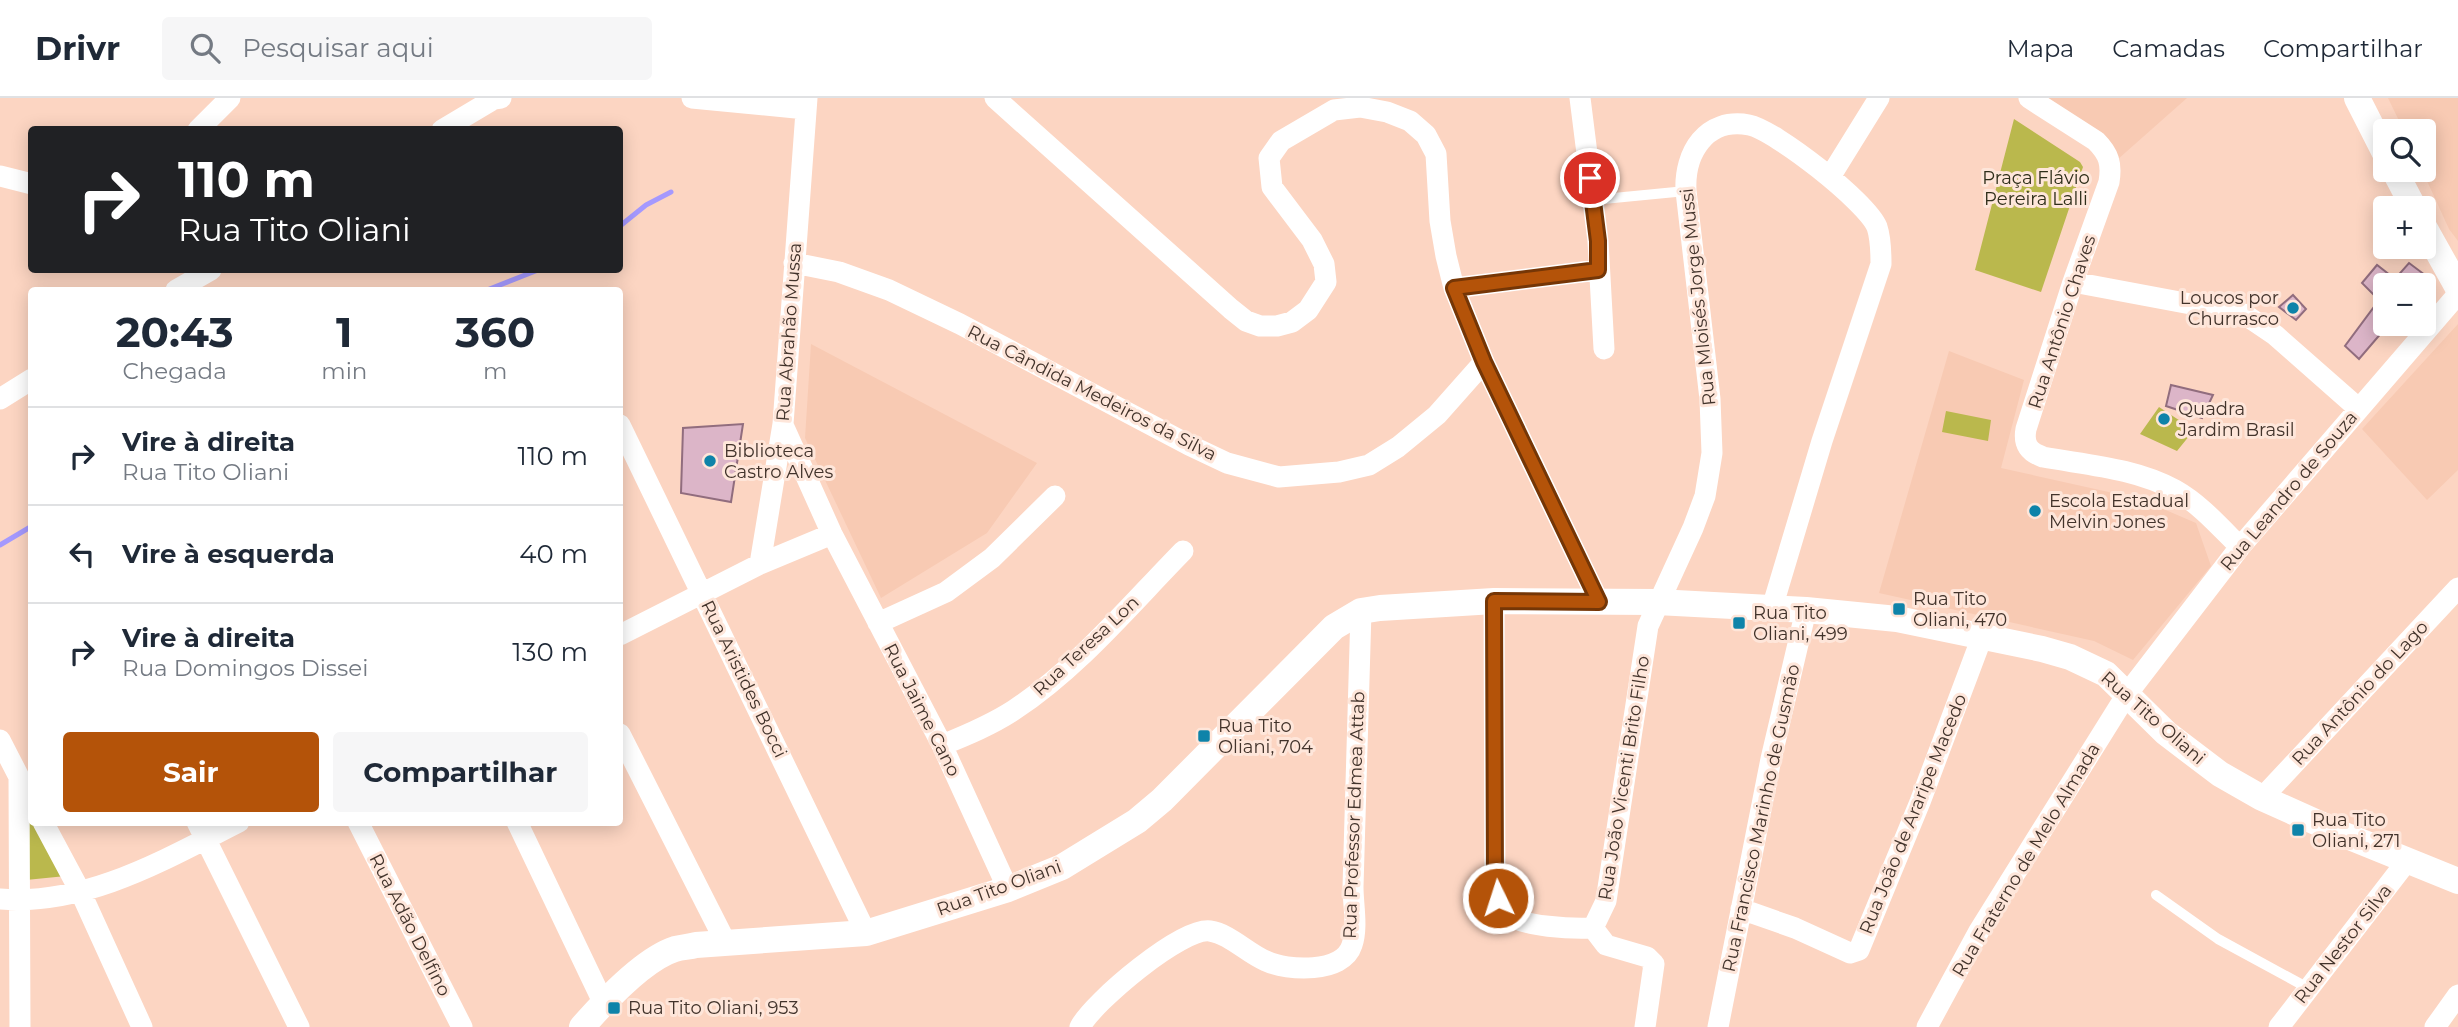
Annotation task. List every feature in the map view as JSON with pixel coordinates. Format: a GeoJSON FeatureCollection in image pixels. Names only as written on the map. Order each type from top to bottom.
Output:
{"type":"FeatureCollection","features":[{"type":"Feature","properties":{"kind":"street"},"geometry":{"type":"LineString","coordinates":[[202,126],[230,98]]}},
{"type":"Feature","properties":{"kind":"street"},"geometry":{"type":"LineString","coordinates":[[448,126],[494,98],[501,98]]}},
{"type":"Feature","properties":{"kind":"street"},"geometry":{"type":"LineString","coordinates":[[692,98],[807,104]]}},
{"type":"Feature","properties":{"kind":"street"},"geometry":{"type":"LineString","coordinates":[[995,98],[1231,309],[1246,321],[1259,326],[1277,326],[1292,322],[1308,310],[1326,282],[1324,264],[1312,240],[1272,187],[1269,158],[1281,141],[1334,110],[1360,107],[1387,111],[1410,121],[1426,135],[1436,154],[1440,221],[1454,288],[1484,362],[1599,602]]}},
{"type":"Feature","properties":{"kind":"street"},"geometry":{"type":"LineString","coordinates":[[1580,98],[1593,200],[1604,349]]}},
{"type":"Feature","properties":{"kind":"street"},"geometry":{"type":"LineString","coordinates":[[1830,177],[1879,98]]}},
{"type":"Feature","properties":{"kind":"street","name":"Rua Antônio Chaves"},"geometry":{"type":"LineString","coordinates":[[2029,98],[2096,141],[2105,150],[2110,163],[2109,182],[2073,282],[2025,434],[2028,449],[2043,457],[2137,474],[2158,481],[2207,513],[2241,547]]}},
{"type":"Feature","properties":{"kind":"street"},"geometry":{"type":"LineString","coordinates":[[2357,98],[2373,129]]}},
{"type":"Feature","properties":{"kind":"street","name":"Rua Abrahão Mussa"},"geometry":{"type":"LineString","coordinates":[[760,564],[783,424],[807,104]]}},
{"type":"Feature","properties":{"kind":"street","name":"Rua Mloisés Jorge Mussi"},"geometry":{"type":"LineString","coordinates":[[1657,602],[1693,528],[1705,496],[1712,453],[1710,399],[1686,191],[1687,162],[1697,144],[1713,131],[1735,124],[1751,125],[1768,133],[1830,177],[1867,211],[1877,227],[1880,244],[1881,264],[1822,441],[1772,608]]}},
{"type":"Feature","properties":{"kind":"street"},"geometry":{"type":"LineString","coordinates":[[0,176],[28,183]]}},
{"type":"Feature","properties":{"kind":"street"},"geometry":{"type":"LineString","coordinates":[[2436,249],[2458,291]]}},
{"type":"Feature","properties":{"kind":"street","name":"Rua Cândida Medeiros da Silva"},"geometry":{"type":"LineString","coordinates":[[794,263],[839,272],[890,290],[1189,445],[1227,463],[1279,477],[1339,472],[1369,465],[1398,447],[1437,415],[1484,362]]}},
{"type":"Feature","properties":{"kind":"street"},"geometry":{"type":"LineString","coordinates":[[1454,288],[1598,270]]}},
{"type":"Feature","properties":{"kind":"street"},"geometry":{"type":"LineString","coordinates":[[181,287],[206,273]]}},
{"type":"Feature","properties":{"kind":"street"},"geometry":{"type":"LineString","coordinates":[[2073,282],[2244,314],[2275,335],[2359,409]]}},
{"type":"Feature","properties":{"kind":"street","name":"Rua Leandro de Souza"},"geometry":{"type":"LineString","coordinates":[[2127,694],[2241,547],[2458,291]]}},
{"type":"Feature","properties":{"kind":"street"},"geometry":{"type":"LineString","coordinates":[[0,398],[28,381]]}},
{"type":"Feature","properties":{"kind":"street","name":"Rua Jaime Cano"},"geometry":{"type":"LineString","coordinates":[[783,424],[832,534],[942,745],[1008,889]]}},
{"type":"Feature","properties":{"kind":"street","name":"Rua Aristides Bocci"},"geometry":{"type":"LineString","coordinates":[[623,431],[866,933]]}},
{"type":"Feature","properties":{"kind":"street"},"geometry":{"type":"LineString","coordinates":[[878,623],[946,592],[992,558],[1055,496]]}},
{"type":"Feature","properties":{"kind":"street"},"geometry":{"type":"LineString","coordinates":[[623,633],[760,564],[832,534]]}},
{"type":"Feature","properties":{"kind":"street","name":"Rua Teresa Lon"},"geometry":{"type":"LineString","coordinates":[[942,745],[980,730],[1044,688],[1079,657],[1183,551]]}},
{"type":"Feature","properties":{"kind":"street","name":"Rua Antônio do Lago"},"geometry":{"type":"LineString","coordinates":[[2262,797],[2458,588]]}},
{"type":"Feature","properties":{"kind":"street"},"geometry":{"type":"LineString","coordinates":[[1494,601],[1495,889],[1498,898],[1508,914],[1519,921],[1558,927],[1592,928],[1606,945],[1647,957],[1654,964],[1645,1027]]}},
{"type":"Feature","properties":{"kind":"street","name":"Rua Tito Oliani"},"geometry":{"type":"LineString","coordinates":[[582,1027],[603,1002],[650,964],[673,950],[726,943],[866,933],[1008,889],[1062,867],[1137,821],[1162,800],[1334,627],[1361,611],[1380,608],[1494,601],[1657,602],[1806,610],[1897,620],[2042,649],[2070,657],[2106,674],[2166,733],[2209,766],[2262,797],[2458,881]]}},
{"type":"Feature","properties":{"kind":"street","name":"Rua João Vicenti Brito Filho"},"geometry":{"type":"LineString","coordinates":[[1592,928],[1606,901],[1648,626],[1657,602]]}},
{"type":"Feature","properties":{"kind":"street","name":"Rua Francisco Marinho de Gusmão"},"geometry":{"type":"LineString","coordinates":[[1718,1027],[1771,759],[1806,610]]}},
{"type":"Feature","properties":{"kind":"street","name":"Rua Professor Edmea Attab"},"geometry":{"type":"LineString","coordinates":[[1080,1027],[1088,1013],[1140,968],[1185,936],[1199,932],[1207,930],[1219,933],[1266,962],[1288,967],[1314,968],[1334,963],[1350,950],[1354,927],[1361,611]]}},
{"type":"Feature","properties":{"kind":"street","name":"Rua João de Araripe Macedo"},"geometry":{"type":"LineString","coordinates":[[1741,909],[1850,953],[1859,950],[1920,802],[1982,637]]}},
{"type":"Feature","properties":{"kind":"street","name":"Rua Fraterno de Melo Almada"},"geometry":{"type":"LineString","coordinates":[[1927,1027],[1979,931],[2127,694]]}},
{"type":"Feature","properties":{"kind":"street"},"geometry":{"type":"LineString","coordinates":[[0,740],[28,794]]}},
{"type":"Feature","properties":{"kind":"street"},"geometry":{"type":"LineString","coordinates":[[623,740],[726,943]]}},
{"type":"Feature","properties":{"kind":"street"},"geometry":{"type":"LineString","coordinates":[[19,777],[9,900],[20,1027]]}},
{"type":"Feature","properties":{"kind":"street"},"geometry":{"type":"LineString","coordinates":[[45,826],[81,893],[142,1027]]}},
{"type":"Feature","properties":{"kind":"street"},"geometry":{"type":"LineString","coordinates":[[9,900],[81,893],[120,880],[201,831],[222,826]]}},
{"type":"Feature","properties":{"kind":"street","name":"Rua Adão Delfino"},"geometry":{"type":"LineString","coordinates":[[360,826],[462,1027]]}},
{"type":"Feature","properties":{"kind":"street"},"geometry":{"type":"LineString","coordinates":[[519,826],[603,1002]]}},
{"type":"Feature","properties":{"kind":"street"},"geometry":{"type":"LineString","coordinates":[[201,831],[299,1027]]}},
{"type":"Feature","properties":{"kind":"street","name":"Rua Nestor Silva"},"geometry":{"type":"LineString","coordinates":[[2278,1027],[2407,861]]}},
{"type":"Feature","properties":{"kind":"street"},"geometry":{"type":"LineString","coordinates":[[2435,1027],[2458,995]]}},
{"type":"Feature","properties":{"kind":"lane"},"geometry":{"type":"LineString","coordinates":[[1593,200],[1686,191]]}},
{"type":"Feature","properties":{"kind":"lane"},"geometry":{"type":"LineString","coordinates":[[2156,895],[2218,939],[2308,988]]}},
{"type":"Feature","properties":{"kind":"shaded area"},"geometry":{"type":"Polygon","coordinates":[[[2038,98],[2187,98],[2117,160],[2038,98]]]}},
{"type":"Feature","properties":{"kind":"shaded area"},"geometry":{"type":"Polygon","coordinates":[[[2388,98],[2458,98],[2458,241],[2449,229],[2427,182],[2436,182],[2436,119],[2398,119],[2388,98]]]}},
{"type":"Feature","properties":{"kind":"shaded area"},"geometry":{"type":"Polygon","coordinates":[[[2458,324],[2458,470],[2427,500],[2362,429],[2458,324]]]}},
{"type":"Feature","properties":{"kind":"shaded area"},"geometry":{"type":"Polygon","coordinates":[[[811,344],[1037,463],[987,533],[881,598],[805,438],[811,344]]]}},
{"type":"Feature","properties":{"kind":"shaded area","name":"Escola Estadual Melvin Jones"},"geometry":{"type":"Polygon","coordinates":[[[1949,351],[2024,380],[2001,468],[2140,499],[2196,523],[2211,566],[2133,660],[2094,641],[1879,593],[1949,351]]]}},
{"type":"Feature","properties":{"kind":"green space","name":"Praça Flávio Pereira Lalli"},"geometry":{"type":"Polygon","coordinates":[[[2014,119],[2080,162],[2083,167],[2041,292],[1975,270],[2014,119]]]}},
{"type":"Feature","properties":{"kind":"green space","name":"Quadra Jardim Brasil"},"geometry":{"type":"Polygon","coordinates":[[[2159,407],[2194,430],[2177,451],[2140,434],[2159,407]]]}},
{"type":"Feature","properties":{"kind":"green space"},"geometry":{"type":"Polygon","coordinates":[[[1946,411],[1991,420],[1988,441],[1942,432],[1946,411]]]}},
{"type":"Feature","properties":{"kind":"green space"},"geometry":{"type":"Polygon","coordinates":[[[26,796],[28,826],[41,826],[66,876],[26,880],[26,796]]]}},
{"type":"Feature","properties":{"kind":"building"},"geometry":{"type":"Polygon","coordinates":[[[2409,263],[2422,273],[2400,273],[2409,263]]]}},
{"type":"Feature","properties":{"kind":"building"},"geometry":{"type":"Polygon","coordinates":[[[2377,265],[2387,273],[2373,273],[2373,294],[2362,283],[2377,265]]]}},
{"type":"Feature","properties":{"kind":"building","name":"Loucos por Churrasco"},"geometry":{"type":"Polygon","coordinates":[[[2293,295],[2306,309],[2296,320],[2279,307],[2293,295]]]}},
{"type":"Feature","properties":{"kind":"building"},"geometry":{"type":"Polygon","coordinates":[[[2373,308],[2373,336],[2379,336],[2359,359],[2345,346],[2373,308]]]}},
{"type":"Feature","properties":{"kind":"building"},"geometry":{"type":"Polygon","coordinates":[[[2171,385],[2213,395],[2202,418],[2166,406],[2171,385]]]}},
{"type":"Feature","properties":{"kind":"building","name":"Biblioteca Castro Alves"},"geometry":{"type":"Polygon","coordinates":[[[743,424],[731,502],[681,493],[683,428],[743,424]]]}},
{"type":"Feature","properties":{"kind":"waterway"},"geometry":{"type":"LineString","coordinates":[[623,224],[646,205],[671,192]]}},
{"type":"Feature","properties":{"kind":"waterway"},"geometry":{"type":"LineString","coordinates":[[495,287],[530,273]]}},
{"type":"Feature","properties":{"kind":"waterway"},"geometry":{"type":"LineString","coordinates":[[0,545],[28,528]]}},
{"type":"Feature","properties":{"kind":"place","name":"Loucos por Churrasco"},"geometry":{"type":"Point","coordinates":[2293,308]}},
{"type":"Feature","properties":{"kind":"place","name":"Quadra Jardim Brasil"},"geometry":{"type":"Point","coordinates":[2164,419]}},
{"type":"Feature","properties":{"kind":"place","name":"Biblioteca Castro Alves"},"geometry":{"type":"Point","coordinates":[710,461]}},
{"type":"Feature","properties":{"kind":"place","name":"Escola Estadual Melvin Jones"},"geometry":{"type":"Point","coordinates":[2035,511]}},
{"type":"Feature","properties":{"kind":"place","name":"Rua Tito Oliani, 470"},"geometry":{"type":"Point","coordinates":[1899,609]}},
{"type":"Feature","properties":{"kind":"place","name":"Rua Tito Oliani, 499"},"geometry":{"type":"Point","coordinates":[1739,623]}},
{"type":"Feature","properties":{"kind":"place","name":"Rua Tito Oliani, 704"},"geometry":{"type":"Point","coordinates":[1204,736]}},
{"type":"Feature","properties":{"kind":"place","name":"Rua Tito Oliani, 271"},"geometry":{"type":"Point","coordinates":[2298,830]}},
{"type":"Feature","properties":{"kind":"place","name":"Rua Tito Oliani, 953"},"geometry":{"type":"Point","coordinates":[614,1008]}},
{"type":"Feature","properties":{"kind":"route"},"geometry":{"type":"LineString","coordinates":[[1498,898],[1495,889],[1494,601],[1599,602],[1484,362],[1454,288],[1598,270],[1598,241],[1590,178]]}}]}
